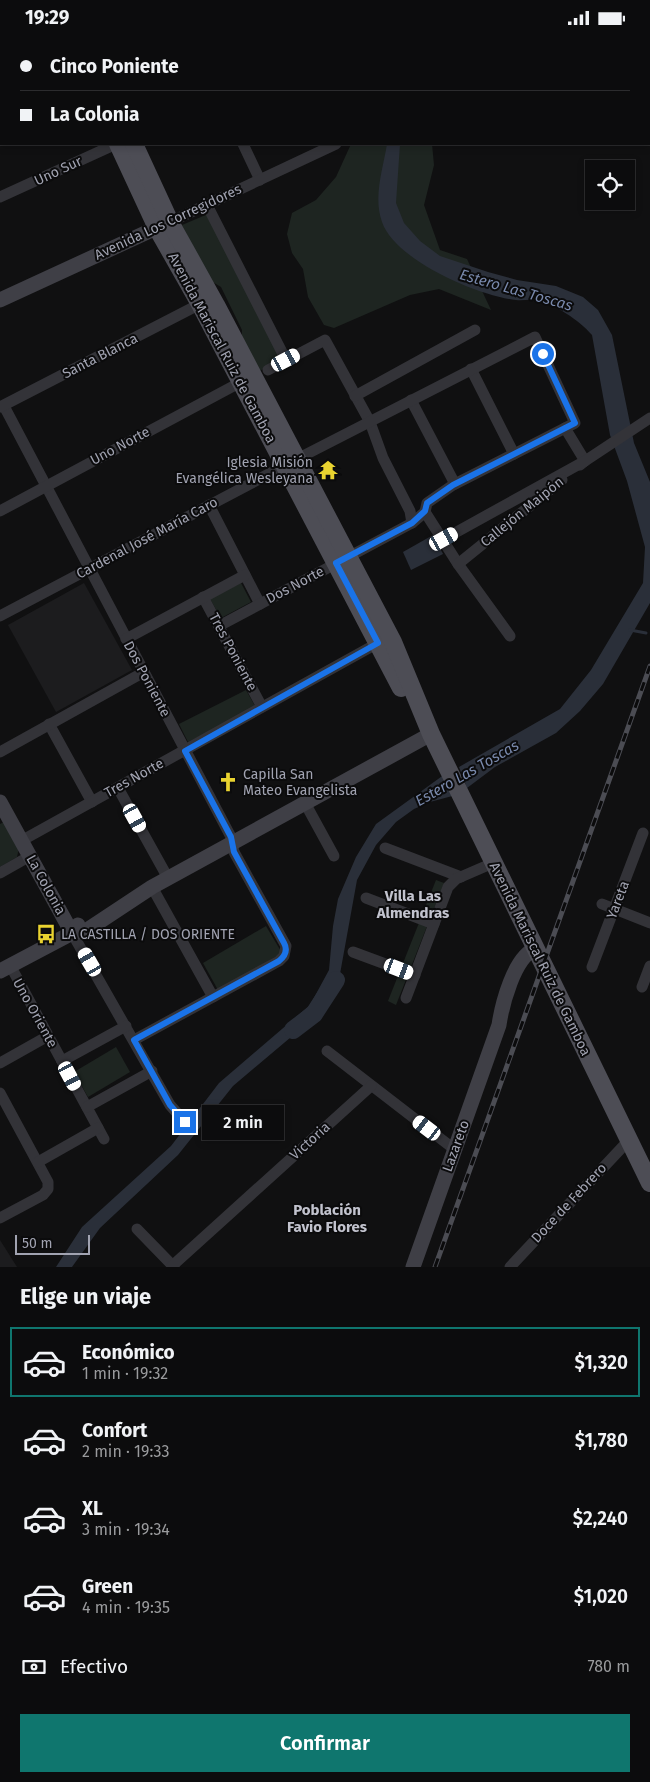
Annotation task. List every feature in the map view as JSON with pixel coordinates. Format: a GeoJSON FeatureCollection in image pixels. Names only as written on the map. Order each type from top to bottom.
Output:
{"type":"FeatureCollection","features":[{"type":"Feature","properties":{"kind":"main road","name":"Avenida Mariscal Ruiz de Gamboa"},"geometry":{"type":"LineString","coordinates":[[118,145],[164,225],[342,560],[392,642],[431,734],[535,949],[629,1140],[645,1159],[650,1183]]}},
{"type":"Feature","properties":{"kind":"main road","name":"Avenida Mariscal Ruiz de Gamboa"},"geometry":{"type":"LineString","coordinates":[[134,145],[164,225],[200,304],[241,382],[291,462]]}},
{"type":"Feature","properties":{"kind":"main road","name":"Avenida Mariscal Ruiz de Gamboa"},"geometry":{"type":"LineString","coordinates":[[342,560],[378,643],[402,691],[431,734]]}},
{"type":"Feature","properties":{"kind":"street","name":"Uno Sur"},"geometry":{"type":"LineString","coordinates":[[0,197],[115,145]]}},
{"type":"Feature","properties":{"kind":"street"},"geometry":{"type":"LineString","coordinates":[[243,145],[260,180]]}},
{"type":"Feature","properties":{"kind":"street","name":"Avenida Los Corregidores"},"geometry":{"type":"LineString","coordinates":[[0,300],[334,145]]}},
{"type":"Feature","properties":{"kind":"street"},"geometry":{"type":"LineString","coordinates":[[207,205],[286,360]]}},
{"type":"Feature","properties":{"kind":"street","name":"Santa Blanca"},"geometry":{"type":"LineString","coordinates":[[2,406],[200,304]]}},
{"type":"Feature","properties":{"kind":"street"},"geometry":{"type":"LineString","coordinates":[[355,396],[475,329]]}},
{"type":"Feature","properties":{"kind":"street","name":"Cardenal José María Caro"},"geometry":{"type":"LineString","coordinates":[[0,616],[291,462],[535,337],[570,425]]}},
{"type":"Feature","properties":{"kind":"street"},"geometry":{"type":"LineString","coordinates":[[268,371],[325,340],[370,421],[383,458],[410,511],[412,523]]}},
{"type":"Feature","properties":{"kind":"street"},"geometry":{"type":"LineString","coordinates":[[471,369],[514,454]]}},
{"type":"Feature","properties":{"kind":"street","name":"Uno Norte"},"geometry":{"type":"LineString","coordinates":[[0,511],[241,382]]}},
{"type":"Feature","properties":{"kind":"street"},"geometry":{"type":"LineString","coordinates":[[411,400],[455,484]]}},
{"type":"Feature","properties":{"kind":"street","name":"Dos Poniente"},"geometry":{"type":"LineString","coordinates":[[2,406],[231,837],[234,852],[284,943],[286,953],[279,961],[213,997]]}},
{"type":"Feature","properties":{"kind":"street","name":"Callejón Maipón"},"geometry":{"type":"LineString","coordinates":[[444,539],[585,461],[650,418]]}},
{"type":"Feature","properties":{"kind":"street"},"geometry":{"type":"LineString","coordinates":[[570,425],[585,461]]}},
{"type":"Feature","properties":{"kind":"street","name":"Dos Norte"},"geometry":{"type":"LineString","coordinates":[[219,626],[412,523],[425,511],[427,503],[455,484],[570,425]]}},
{"type":"Feature","properties":{"kind":"street","name":"Callejón Maipón"},"geometry":{"type":"LineString","coordinates":[[458,564],[585,461]]}},
{"type":"Feature","properties":{"kind":"street"},"geometry":{"type":"LineString","coordinates":[[209,505],[260,604]]}},
{"type":"Feature","properties":{"kind":"street"},"geometry":{"type":"LineString","coordinates":[[425,511],[458,564],[510,636]]}},
{"type":"Feature","properties":{"kind":"street"},"geometry":{"type":"LineString","coordinates":[[126,639],[245,575]]}},
{"type":"Feature","properties":{"kind":"street","name":"Tres Poniente"},"geometry":{"type":"LineString","coordinates":[[203,597],[262,707]]}},
{"type":"Feature","properties":{"kind":"street","name":"Tres Norte"},"geometry":{"type":"LineString","coordinates":[[21,841],[378,643]]}},
{"type":"Feature","properties":{"kind":"street"},"geometry":{"type":"LineString","coordinates":[[0,752],[144,672]]}},
{"type":"Feature","properties":{"kind":"street"},"geometry":{"type":"LineString","coordinates":[[49,724],[92,802]]}},
{"type":"Feature","properties":{"kind":"street"},"geometry":{"type":"LineString","coordinates":[[5,968],[72,933],[82,923],[146,891],[431,734]]}},
{"type":"Feature","properties":{"kind":"street"},"geometry":{"type":"LineString","coordinates":[[118,787],[168,878]]}},
{"type":"Feature","properties":{"kind":"street","name":"La Colonia"},"geometry":{"type":"LineString","coordinates":[[0,802],[170,1105],[185,1122]]}},
{"type":"Feature","properties":{"kind":"street"},"geometry":{"type":"LineString","coordinates":[[305,803],[334,856]]}},
{"type":"Feature","properties":{"kind":"street","name":"Yareta"},"geometry":{"type":"LineString","coordinates":[[592,967],[643,833]]}},
{"type":"Feature","properties":{"kind":"street"},"geometry":{"type":"LineString","coordinates":[[385,847],[461,877]]}},
{"type":"Feature","properties":{"kind":"street"},"geometry":{"type":"LineString","coordinates":[[0,873],[30,856]]}},
{"type":"Feature","properties":{"kind":"street"},"geometry":{"type":"LineString","coordinates":[[406,998],[448,887],[456,879],[493,863]]}},
{"type":"Feature","properties":{"kind":"street"},"geometry":{"type":"LineString","coordinates":[[134,1040],[213,997],[146,891]]}},
{"type":"Feature","properties":{"kind":"street"},"geometry":{"type":"LineString","coordinates":[[366,898],[434,924]]}},
{"type":"Feature","properties":{"kind":"street"},"geometry":{"type":"LineString","coordinates":[[602,904],[650,923]]}},
{"type":"Feature","properties":{"kind":"street","name":"Lazareto"},"geometry":{"type":"LineString","coordinates":[[413,1267],[499,1025],[535,949]]}},
{"type":"Feature","properties":{"kind":"street"},"geometry":{"type":"LineString","coordinates":[[353,952],[415,975]]}},
{"type":"Feature","properties":{"kind":"street"},"geometry":{"type":"LineString","coordinates":[[642,987],[650,966]]}},
{"type":"Feature","properties":{"kind":"street","name":"Uno Oriente"},"geometry":{"type":"LineString","coordinates":[[5,968],[48,1036],[104,1139]]}},
{"type":"Feature","properties":{"kind":"street"},"geometry":{"type":"LineString","coordinates":[[62,1061],[126,1026]]}},
{"type":"Feature","properties":{"kind":"street"},"geometry":{"type":"LineString","coordinates":[[0,1063],[48,1036]]}},
{"type":"Feature","properties":{"kind":"street"},"geometry":{"type":"LineString","coordinates":[[327,1051],[454,1149]]}},
{"type":"Feature","properties":{"kind":"street"},"geometry":{"type":"LineString","coordinates":[[87,1107],[152,1071]]}},
{"type":"Feature","properties":{"kind":"street","name":"Victoria"},"geometry":{"type":"LineString","coordinates":[[173,1266],[371,1086]]}},
{"type":"Feature","properties":{"kind":"street"},"geometry":{"type":"LineString","coordinates":[[0,1093],[48,1182],[48,1189],[43,1195],[0,1218]]}},
{"type":"Feature","properties":{"kind":"street"},"geometry":{"type":"LineString","coordinates":[[38,1162],[98,1128]]}},
{"type":"Feature","properties":{"kind":"street","name":"Doce de Febrero"},"geometry":{"type":"LineString","coordinates":[[510,1267],[629,1140]]}},
{"type":"Feature","properties":{"kind":"street"},"geometry":{"type":"LineString","coordinates":[[137,1229],[173,1266]]}},
{"type":"Feature","properties":{"kind":"shaded area"},"geometry":{"type":"Polygon","coordinates":[[[351,145],[432,145],[434,165],[424,205],[440,250],[467,259],[491,310],[439,289],[410,295],[334,328],[324,325],[308,297],[303,269],[292,253],[287,234],[292,213],[316,200],[336,177],[351,145]]]}},
{"type":"Feature","properties":{"kind":"shaded area"},"geometry":{"type":"Polygon","coordinates":[[[208,214],[280,359],[258,372],[242,341],[242,330],[221,287],[211,281],[182,225],[208,214]]]}},
{"type":"Feature","properties":{"kind":"shaded area"},"geometry":{"type":"Polygon","coordinates":[[[84,583],[132,670],[56,712],[8,625],[84,583]]]}},
{"type":"Feature","properties":{"kind":"shaded area"},"geometry":{"type":"Polygon","coordinates":[[[241,583],[251,602],[221,618],[210,599],[241,583]]]}},
{"type":"Feature","properties":{"kind":"shaded area"},"geometry":{"type":"Polygon","coordinates":[[[246,690],[256,708],[188,742],[179,724],[246,690]]]}},
{"type":"Feature","properties":{"kind":"shaded area"},"geometry":{"type":"Polygon","coordinates":[[[4,822],[19,848],[17,857],[0,867],[0,824],[4,822]]]}},
{"type":"Feature","properties":{"kind":"shaded area"},"geometry":{"type":"Polygon","coordinates":[[[436,880],[444,883],[396,1005],[388,1001],[436,880]]]}},
{"type":"Feature","properties":{"kind":"shaded area"},"geometry":{"type":"Polygon","coordinates":[[[266,926],[282,953],[218,990],[203,963],[266,926]]]}},
{"type":"Feature","properties":{"kind":"shaded area"},"geometry":{"type":"Polygon","coordinates":[[[116,1047],[130,1072],[88,1097],[74,1072],[116,1047]]]}},
{"type":"Feature","properties":{"kind":"shaded area"},"geometry":{"type":"Polygon","coordinates":[[[0,1240],[17,1267],[0,1267],[0,1240]]]}},
{"type":"Feature","properties":{"kind":"water"},"geometry":{"type":"Polygon","coordinates":[[[387,145],[400,145],[396,203],[404,223],[420,241],[440,256],[488,272],[517,280],[556,286],[583,297],[598,310],[612,335],[634,443],[650,482],[650,603],[603,684],[580,711],[556,733],[495,767],[467,788],[459,767],[560,709],[591,670],[643,583],[645,547],[627,481],[610,435],[592,335],[574,318],[551,305],[535,300],[516,300],[500,297],[460,284],[440,274],[403,250],[390,236],[382,222],[378,203],[387,145]]]}},
{"type":"Feature","properties":{"kind":"water"},"geometry":{"type":"Polygon","coordinates":[[[433,535],[443,554],[411,570],[403,552],[433,535]]]}},
{"type":"Feature","properties":{"kind":"water"},"geometry":{"type":"Polygon","coordinates":[[[445,774],[456,795],[430,802],[414,809],[396,822],[376,845],[357,880],[340,974],[330,994],[297,1032],[233,1086],[178,1155],[100,1228],[72,1267],[56,1267],[82,1227],[171,1146],[219,1083],[310,1005],[329,970],[333,926],[338,899],[356,857],[376,824],[445,774]]]}},
{"type":"Feature","properties":{"kind":"waterway"},"geometry":{"type":"LineString","coordinates":[[630,630],[646,633]]}},
{"type":"Feature","properties":{"kind":"waterway","name":"Estero Las Toscas"},"geometry":{"type":"LineString","coordinates":[[293,1030],[314,1014],[336,980]]}},
{"type":"Feature","properties":{"kind":"railway"},"geometry":{"type":"LineString","coordinates":[[435,1267],[650,666]]}},
{"type":"Feature","properties":{"kind":"place","name":"Iglesia Misión Evangélica Wesleyana"},"geometry":{"type":"Point","coordinates":[328,470]}},
{"type":"Feature","properties":{"kind":"place","name":"Capilla San Mateo Evangelista"},"geometry":{"type":"Point","coordinates":[228,782]}},
{"type":"Feature","properties":{"kind":"place","name":"LA CASTILLA / DOS ORIENTE"},"geometry":{"type":"Point","coordinates":[46,934]}},
{"type":"Feature","properties":{"kind":"district","name":"Villa Las Almendras"},"geometry":{"type":"Point","coordinates":[413,904]}},
{"type":"Feature","properties":{"kind":"district","name":"Población Favio Flores"},"geometry":{"type":"Point","coordinates":[327,1218]}},
{"type":"Feature","properties":{"kind":"route"},"geometry":{"type":"LineString","coordinates":[[185,1122],[170,1105],[134,1040],[279,961],[286,953],[286,946],[234,852],[231,837],[185,751],[378,643],[336,563],[364,550],[412,523],[425,511],[427,503],[453,485],[575,423],[543,354]]}}]}
